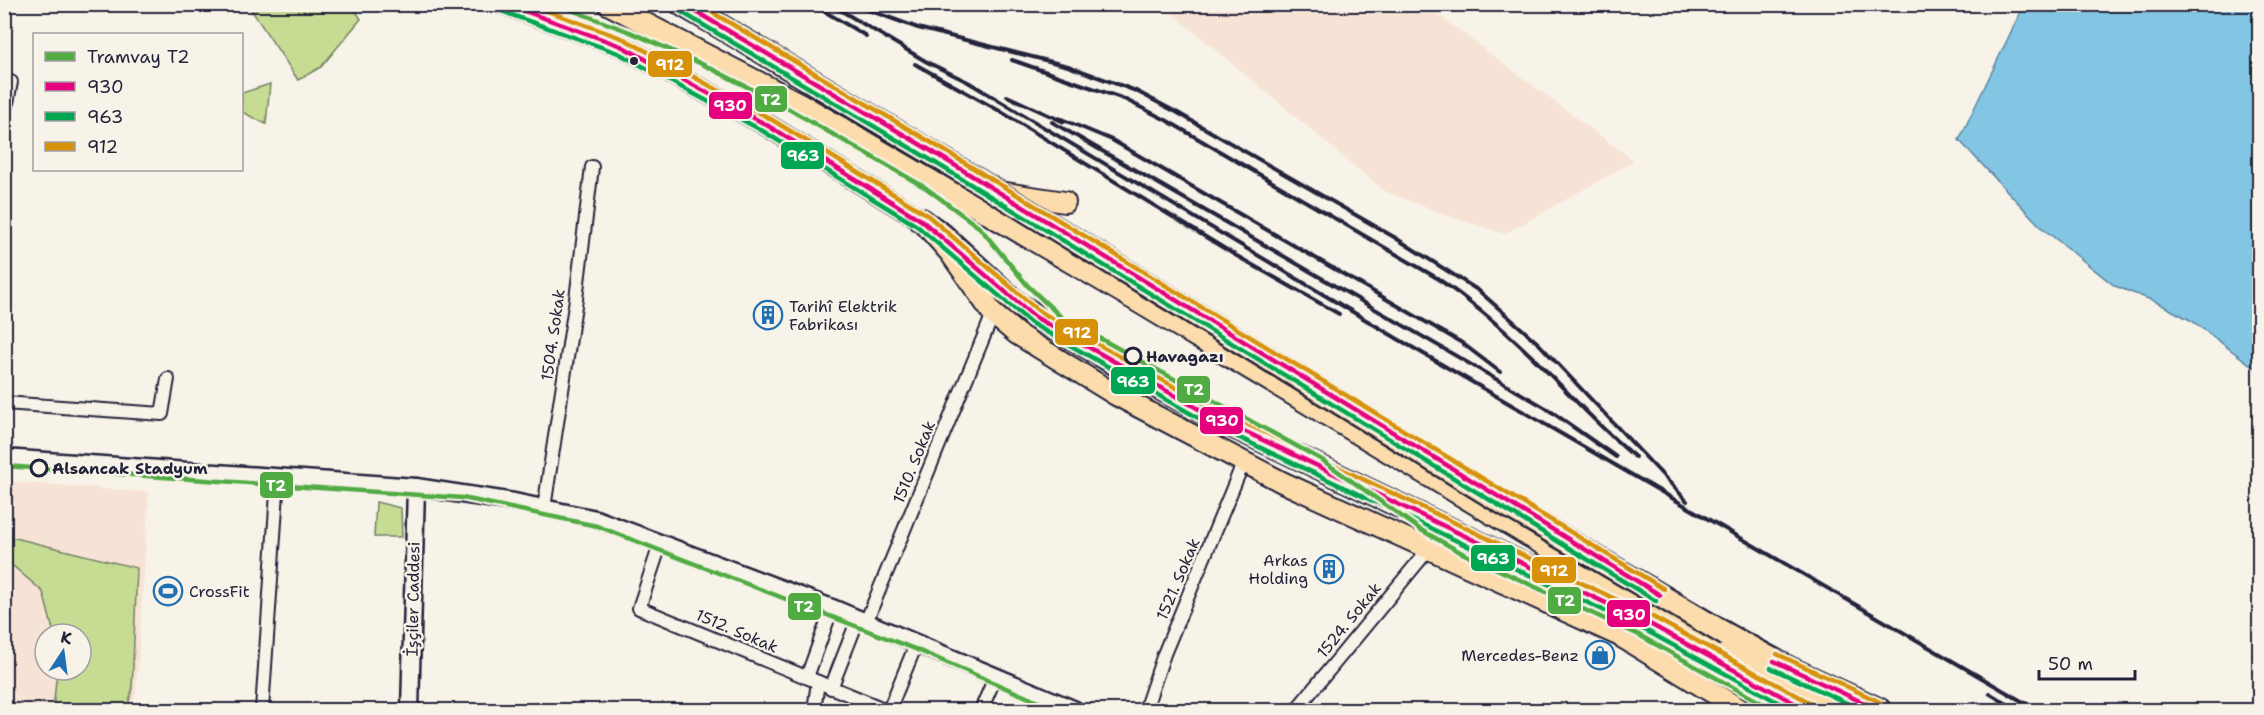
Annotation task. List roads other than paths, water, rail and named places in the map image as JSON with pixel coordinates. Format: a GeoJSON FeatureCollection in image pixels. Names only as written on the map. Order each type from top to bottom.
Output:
{"type":"FeatureCollection","features":[{"type":"Feature","properties":{"kind":"highway"},"geometry":{"type":"LineString","coordinates":[[682,4],[1573,544],[1788,668],[1879,711]]}},
{"type":"Feature","properties":{"kind":"highway"},"geometry":{"type":"LineString","coordinates":[[921,220],[942,235],[1018,305],[1035,317],[1206,413],[1648,622],[1807,711]]}},
{"type":"Feature","properties":{"kind":"main road"},"geometry":{"type":"LineString","coordinates":[[504,4],[621,46],[765,124],[921,220],[951,254],[993,314],[1017,334],[1116,395],[1282,482],[1620,636],[1739,710]]}},
{"type":"Feature","properties":{"kind":"main road"},"geometry":{"type":"LineString","coordinates":[[608,4],[782,94],[933,181],[1582,568],[1746,662],[1840,711]]}},
{"type":"Feature","properties":{"kind":"main road"},"geometry":{"type":"LineString","coordinates":[[933,181],[1065,202]]}},
{"type":"Feature","properties":{"kind":"street"},"geometry":{"type":"LineString","coordinates":[[4,119],[10,82]]}},
{"type":"Feature","properties":{"kind":"street","name":"1504. Sokak"},"geometry":{"type":"LineString","coordinates":[[544,508],[576,299],[592,167]]}},
{"type":"Feature","properties":{"kind":"street","name":"1510. Sokak"},"geometry":{"type":"LineString","coordinates":[[831,688],[993,314]]}},
{"type":"Feature","properties":{"kind":"street"},"geometry":{"type":"LineString","coordinates":[[4,402],[162,414],[168,379]]}},
{"type":"Feature","properties":{"kind":"street"},"geometry":{"type":"LineString","coordinates":[[4,458],[416,487],[462,492],[596,519],[917,642],[1075,711]]}},
{"type":"Feature","properties":{"kind":"street","name":"1521. Sokak"},"geometry":{"type":"LineString","coordinates":[[1144,711],[1164,654],[1244,461]]}},
{"type":"Feature","properties":{"kind":"street"},"geometry":{"type":"LineString","coordinates":[[262,711],[278,478]]}},
{"type":"Feature","properties":{"kind":"street","name":"İşçiler Caddesi"},"geometry":{"type":"LineString","coordinates":[[410,711],[416,487]]}},
{"type":"Feature","properties":{"kind":"street","name":"1512. Sokak"},"geometry":{"type":"LineString","coordinates":[[661,542],[639,608],[888,711]]}},
{"type":"Feature","properties":{"kind":"street","name":"1524. Sokak"},"geometry":{"type":"LineString","coordinates":[[1296,711],[1428,550]]}},
{"type":"Feature","properties":{"kind":"street"},"geometry":{"type":"LineString","coordinates":[[814,711],[813,680],[832,608]]}},
{"type":"Feature","properties":{"kind":"street"},"geometry":{"type":"LineString","coordinates":[[888,711],[917,642]]}},
{"type":"Feature","properties":{"kind":"street"},"geometry":{"type":"LineString","coordinates":[[981,711],[996,675]]}},
{"type":"Feature","properties":{"kind":"water"},"geometry":{"type":"Polygon","coordinates":[[[2024,5],[2259,5],[2259,371],[2192,321],[2154,301],[2115,286],[2042,228],[1959,140],[2024,5]]]}},
{"type":"Feature","properties":{"kind":"railway"},"geometry":{"type":"LineString","coordinates":[[812,4],[866,36]]}},
{"type":"Feature","properties":{"kind":"railway"},"geometry":{"type":"LineString","coordinates":[[830,4],[927,62],[968,82],[1398,339],[2037,710]]}},
{"type":"Feature","properties":{"kind":"railway"},"geometry":{"type":"LineString","coordinates":[[852,4],[918,28],[1068,66],[1136,91],[1394,237],[1479,291],[1539,344],[1687,501]]}},
{"type":"Feature","properties":{"kind":"railway"},"geometry":{"type":"LineString","coordinates":[[1012,60],[1124,99],[1166,120],[1437,278],[1505,332],[1635,457]]}},
{"type":"Feature","properties":{"kind":"railway"},"geometry":{"type":"LineString","coordinates":[[915,64],[998,110],[1235,255],[1339,314]]}},
{"type":"Feature","properties":{"kind":"railway"},"geometry":{"type":"LineString","coordinates":[[1007,96],[1064,122]]}},
{"type":"Feature","properties":{"kind":"railway"},"geometry":{"type":"LineString","coordinates":[[1059,118],[1112,140],[1462,343],[1500,372]]}},
{"type":"Feature","properties":{"kind":"railway"},"geometry":{"type":"LineString","coordinates":[[1052,122],[1546,408],[1616,457]]}},
{"type":"Feature","properties":{"kind":"railway"},"geometry":{"type":"LineString","coordinates":[[1989,693],[2017,710]]}},
{"type":"Feature","properties":{"kind":"tram line","name":"T2"},"geometry":{"type":"LineString","coordinates":[[555,4],[630,32],[704,65],[775,101],[926,188],[980,228],[1028,286],[1061,317],[1322,460],[1421,530],[1462,553],[1637,634],[1774,710]]}},
{"type":"Feature","properties":{"kind":"tram line","name":"T2"},"geometry":{"type":"LineString","coordinates":[[4,466],[463,498],[597,526],[915,649],[1057,710]]}},
{"type":"Feature","properties":{"kind":"place","name":"Tarihî Elektrik Fabrikası"},"geometry":{"type":"Point","coordinates":[768,315]}},
{"type":"Feature","properties":{"kind":"place","name":"Havagazı"},"geometry":{"type":"Point","coordinates":[1133,356]}},
{"type":"Feature","properties":{"kind":"place","name":"Alsancak Stadyum"},"geometry":{"type":"Point","coordinates":[39,468]}},
{"type":"Feature","properties":{"kind":"place","name":"Arkas Holding"},"geometry":{"type":"Point","coordinates":[1329,569]}},
{"type":"Feature","properties":{"kind":"place","name":"CrossFit"},"geometry":{"type":"Point","coordinates":[168,591]}},
{"type":"Feature","properties":{"kind":"place","name":"Mercedes-Benz"},"geometry":{"type":"Point","coordinates":[1600,655]}}]}
